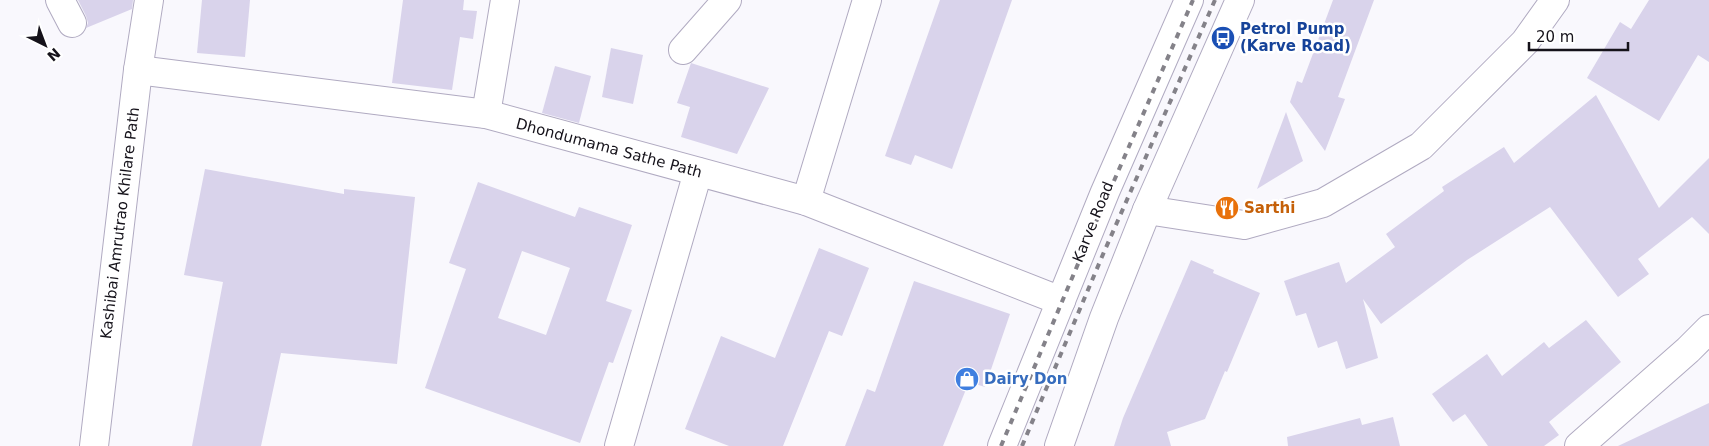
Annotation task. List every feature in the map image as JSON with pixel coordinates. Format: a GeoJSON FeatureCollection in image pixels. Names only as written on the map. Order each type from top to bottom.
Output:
{"type":"FeatureCollection","features":[{"type":"Feature","properties":{"kind":"street","name":"Kashibai Amrutrao Khilare Path"},"geometry":{"type":"LineString","coordinates":[[94,446],[138,70],[149,0]]}},
{"type":"Feature","properties":{"kind":"street"},"geometry":{"type":"LineString","coordinates":[[486,114],[505,0]]}},
{"type":"Feature","properties":{"kind":"street"},"geometry":{"type":"LineString","coordinates":[[683,50],[727,0]]}},
{"type":"Feature","properties":{"kind":"street"},"geometry":{"type":"LineString","coordinates":[[806,201],[867,0]]}},
{"type":"Feature","properties":{"kind":"street","name":"Karve Road"},"geometry":{"type":"LineString","coordinates":[[1002,446],[1105,192],[1188,0]]}},
{"type":"Feature","properties":{"kind":"street"},"geometry":{"type":"LineString","coordinates":[[1058,446],[1104,318],[1148,210],[1240,0]]}},
{"type":"Feature","properties":{"kind":"street"},"geometry":{"type":"LineString","coordinates":[[1148,210],[1244,225],[1323,203],[1421,146],[1525,42],[1555,0]]}},
{"type":"Feature","properties":{"kind":"street","name":"Dhondumama Sathe Path"},"geometry":{"type":"LineString","coordinates":[[138,70],[486,114],[806,201],[1061,301]]}},
{"type":"Feature","properties":{"kind":"street"},"geometry":{"type":"LineString","coordinates":[[619,446],[698,172]]}},
{"type":"Feature","properties":{"kind":"street"},"geometry":{"type":"LineString","coordinates":[[1579,446],[1688,350],[1709,329]]}},
{"type":"Feature","properties":{"kind":"building"},"geometry":{"type":"Polygon","coordinates":[[[78,0],[133,0],[132,9],[86,28],[88,23],[86,16],[78,0]]]}},
{"type":"Feature","properties":{"kind":"building"},"geometry":{"type":"Polygon","coordinates":[[[202,0],[250,0],[245,57],[197,53],[202,0]]]}},
{"type":"Feature","properties":{"kind":"building"},"geometry":{"type":"Polygon","coordinates":[[[403,0],[464,0],[463,10],[477,11],[473,39],[460,37],[452,90],[392,83],[403,0]]]}},
{"type":"Feature","properties":{"kind":"building"},"geometry":{"type":"Polygon","coordinates":[[[940,0],[1012,0],[952,169],[915,155],[911,165],[885,156],[940,0]]]}},
{"type":"Feature","properties":{"kind":"building"},"geometry":{"type":"Polygon","coordinates":[[[1333,0],[1374,0],[1338,97],[1345,99],[1325,151],[1290,102],[1297,81],[1302,83],[1333,0]]]}},
{"type":"Feature","properties":{"kind":"building"},"geometry":{"type":"Polygon","coordinates":[[[1649,0],[1709,0],[1709,62],[1698,55],[1659,121],[1587,78],[1620,22],[1631,29],[1649,0]]]}},
{"type":"Feature","properties":{"kind":"building"},"geometry":{"type":"Polygon","coordinates":[[[611,48],[643,55],[633,104],[602,97],[611,48]]]}},
{"type":"Feature","properties":{"kind":"building"},"geometry":{"type":"Polygon","coordinates":[[[691,63],[769,88],[737,154],[681,137],[690,107],[677,103],[691,63]]]}},
{"type":"Feature","properties":{"kind":"building"},"geometry":{"type":"Polygon","coordinates":[[[555,66],[591,76],[579,123],[542,113],[555,66]]]}},
{"type":"Feature","properties":{"kind":"building"},"geometry":{"type":"Polygon","coordinates":[[[1596,95],[1659,208],[1709,158],[1709,234],[1692,217],[1638,259],[1649,274],[1618,297],[1550,207],[1467,260],[1381,324],[1363,299],[1378,358],[1346,369],[1337,341],[1318,348],[1306,313],[1296,316],[1284,281],[1339,262],[1346,283],[1395,247],[1386,234],[1444,191],[1442,187],[1504,147],[1514,163],[1596,95]]]}},
{"type":"Feature","properties":{"kind":"building"},"geometry":{"type":"Polygon","coordinates":[[[1286,112],[1303,161],[1257,189],[1286,112]]]}},
{"type":"Feature","properties":{"kind":"building"},"geometry":{"type":"Polygon","coordinates":[[[205,169],[344,194],[344,189],[415,197],[397,364],[281,353],[261,446],[192,446],[223,282],[184,275],[205,169]]]}},
{"type":"Feature","properties":{"kind":"building"},"geometry":{"type":"Polygon","coordinates":[[[478,182],[575,217],[579,207],[632,225],[606,301],[632,310],[613,363],[609,362],[580,443],[425,388],[466,269],[449,263],[478,182]],[[522,251],[498,318],[546,335],[570,268],[522,251]]]}},
{"type":"Feature","properties":{"kind":"building"},"geometry":{"type":"Polygon","coordinates":[[[819,248],[869,268],[842,336],[829,331],[783,446],[729,446],[685,429],[721,336],[775,358],[819,248]]]}},
{"type":"Feature","properties":{"kind":"building"},"geometry":{"type":"Polygon","coordinates":[[[1191,260],[1214,270],[1213,273],[1260,293],[1205,419],[1167,432],[1171,446],[1114,446],[1123,418],[1191,260]]]}},
{"type":"Feature","properties":{"kind":"building"},"geometry":{"type":"Polygon","coordinates":[[[914,281],[1010,314],[985,387],[969,382],[943,446],[845,446],[867,389],[875,392],[914,281]]]}},
{"type":"Feature","properties":{"kind":"building"},"geometry":{"type":"Polygon","coordinates":[[[1586,320],[1621,362],[1549,422],[1559,435],[1544,446],[1488,446],[1465,414],[1453,422],[1432,394],[1487,354],[1502,376],[1544,342],[1549,348],[1586,320]]]}},
{"type":"Feature","properties":{"kind":"building"},"geometry":{"type":"Polygon","coordinates":[[[1709,403],[1709,446],[1618,446],[1709,403]]]}},
{"type":"Feature","properties":{"kind":"building"},"geometry":{"type":"Polygon","coordinates":[[[1393,417],[1400,446],[1288,446],[1287,437],[1360,418],[1362,425],[1393,417]]]}},
{"type":"Feature","properties":{"kind":"railway"},"geometry":{"type":"LineString","coordinates":[[1001,446],[1193,0]]}},
{"type":"Feature","properties":{"kind":"railway"},"geometry":{"type":"LineString","coordinates":[[1022,446],[1104,252],[1215,0]]}},
{"type":"Feature","properties":{"kind":"place","name":"Petrol Pump (Karve Road)"},"geometry":{"type":"Point","coordinates":[1223,38]}},
{"type":"Feature","properties":{"kind":"place","name":"Sarthi"},"geometry":{"type":"Point","coordinates":[1227,208]}},
{"type":"Feature","properties":{"kind":"place","name":"Dairy Don"},"geometry":{"type":"Point","coordinates":[967,379]}}]}
